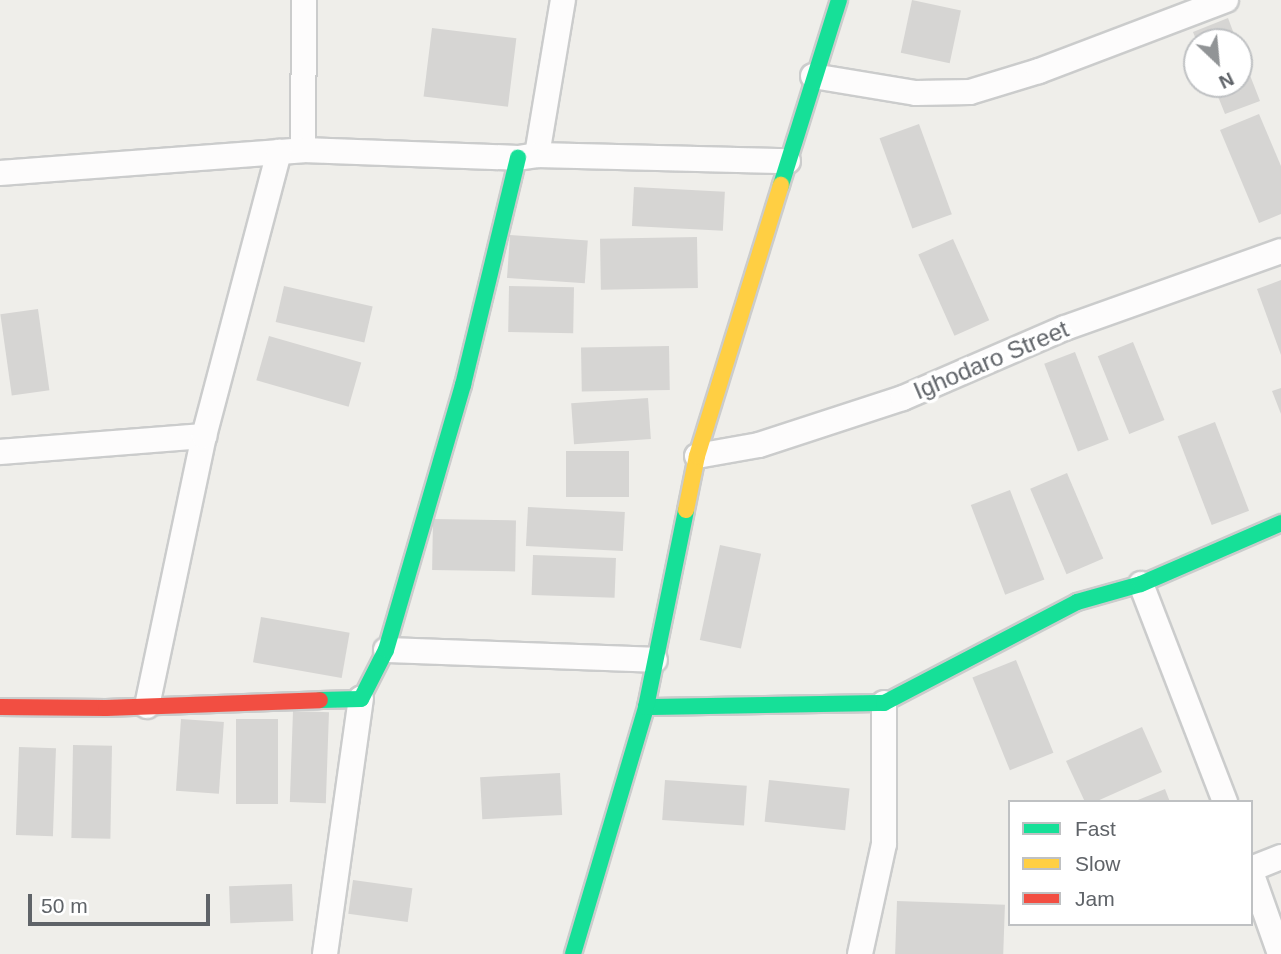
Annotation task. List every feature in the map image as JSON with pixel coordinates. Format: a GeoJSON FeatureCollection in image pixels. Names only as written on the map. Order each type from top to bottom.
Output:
{"type":"FeatureCollection","features":[{"type":"Feature","properties":{"kind":"street"},"geometry":{"type":"LineString","coordinates":[[146,706],[204,436],[291,151],[304,0]]}},
{"type":"Feature","properties":{"kind":"street"},"geometry":{"type":"LineString","coordinates":[[325,954],[361,699],[386,650],[463,385],[527,156],[564,0]]}},
{"type":"Feature","properties":{"kind":"street"},"geometry":{"type":"LineString","coordinates":[[573,954],[646,707],[698,456],[813,76],[839,0]]}},
{"type":"Feature","properties":{"kind":"street"},"geometry":{"type":"LineString","coordinates":[[813,76],[916,93],[970,92],[1039,71],[1226,0]]}},
{"type":"Feature","properties":{"kind":"street"},"geometry":{"type":"LineString","coordinates":[[0,173],[291,151],[788,161]]}},
{"type":"Feature","properties":{"kind":"street","name":"Ighodaro Street"},"geometry":{"type":"LineString","coordinates":[[698,456],[760,445],[903,398],[1065,328],[1281,251]]}},
{"type":"Feature","properties":{"kind":"street"},"geometry":{"type":"LineString","coordinates":[[0,452],[204,436]]}},
{"type":"Feature","properties":{"kind":"street"},"geometry":{"type":"LineString","coordinates":[[646,707],[884,703],[1077,602],[1141,584],[1281,523]]}},
{"type":"Feature","properties":{"kind":"street"},"geometry":{"type":"LineString","coordinates":[[1141,584],[1224,800]]}},
{"type":"Feature","properties":{"kind":"street"},"geometry":{"type":"LineString","coordinates":[[386,650],[655,660]]}},
{"type":"Feature","properties":{"kind":"street"},"geometry":{"type":"LineString","coordinates":[[0,706],[146,706],[361,699]]}},
{"type":"Feature","properties":{"kind":"street"},"geometry":{"type":"LineString","coordinates":[[860,954],[884,844],[884,703]]}},
{"type":"Feature","properties":{"kind":"street"},"geometry":{"type":"LineString","coordinates":[[1253,869],[1281,857]]}},
{"type":"Feature","properties":{"kind":"street"},"geometry":{"type":"LineString","coordinates":[[1253,876],[1280,954]]}},
{"type":"Feature","properties":{"kind":"building"},"geometry":{"type":"Polygon","coordinates":[[[912,0],[961,10],[950,63],[901,53],[912,0]]]}},
{"type":"Feature","properties":{"kind":"building"},"geometry":{"type":"Polygon","coordinates":[[[1228,18],[1232,28],[1203,28],[1228,18]]]}},
{"type":"Feature","properties":{"kind":"building"},"geometry":{"type":"Polygon","coordinates":[[[432,28],[516,38],[508,107],[424,96],[432,28]]]}},
{"type":"Feature","properties":{"kind":"building"},"geometry":{"type":"Polygon","coordinates":[[[1253,83],[1260,101],[1225,114],[1219,98],[1253,98],[1253,83]]]}},
{"type":"Feature","properties":{"kind":"building"},"geometry":{"type":"Polygon","coordinates":[[[1259,114],[1281,166],[1281,214],[1259,223],[1220,130],[1259,114]]]}},
{"type":"Feature","properties":{"kind":"building"},"geometry":{"type":"Polygon","coordinates":[[[919,124],[952,214],[912,229],[880,138],[919,124]]]}},
{"type":"Feature","properties":{"kind":"building"},"geometry":{"type":"Polygon","coordinates":[[[634,187],[725,192],[723,231],[632,226],[634,187]]]}},
{"type":"Feature","properties":{"kind":"building"},"geometry":{"type":"Polygon","coordinates":[[[510,235],[588,240],[585,283],[507,278],[510,235]]]}},
{"type":"Feature","properties":{"kind":"building"},"geometry":{"type":"Polygon","coordinates":[[[697,237],[698,288],[601,290],[600,239],[697,237]]]}},
{"type":"Feature","properties":{"kind":"building"},"geometry":{"type":"Polygon","coordinates":[[[953,239],[989,320],[954,336],[918,254],[953,239]]]}},
{"type":"Feature","properties":{"kind":"building"},"geometry":{"type":"Polygon","coordinates":[[[1281,280],[1281,355],[1257,289],[1281,280]]]}},
{"type":"Feature","properties":{"kind":"building"},"geometry":{"type":"Polygon","coordinates":[[[284,286],[373,306],[364,343],[276,322],[284,286]]]}},
{"type":"Feature","properties":{"kind":"building"},"geometry":{"type":"Polygon","coordinates":[[[509,286],[574,287],[573,333],[508,332],[509,286]]]}},
{"type":"Feature","properties":{"kind":"building"},"geometry":{"type":"Polygon","coordinates":[[[38,309],[49,390],[12,395],[0,314],[38,309]]]}},
{"type":"Feature","properties":{"kind":"building"},"geometry":{"type":"Polygon","coordinates":[[[269,336],[361,362],[349,407],[256,380],[269,336]]]}},
{"type":"Feature","properties":{"kind":"building"},"geometry":{"type":"Polygon","coordinates":[[[1133,342],[1164,420],[1129,434],[1098,356],[1133,342]]]}},
{"type":"Feature","properties":{"kind":"building"},"geometry":{"type":"Polygon","coordinates":[[[669,346],[670,390],[582,392],[581,348],[669,346]]]}},
{"type":"Feature","properties":{"kind":"building"},"geometry":{"type":"Polygon","coordinates":[[[1075,352],[1109,440],[1078,452],[1044,364],[1075,352]]]}},
{"type":"Feature","properties":{"kind":"building"},"geometry":{"type":"Polygon","coordinates":[[[1281,388],[1281,414],[1272,391],[1281,388]]]}},
{"type":"Feature","properties":{"kind":"building"},"geometry":{"type":"Polygon","coordinates":[[[648,398],[651,439],[574,444],[571,403],[648,398]]]}},
{"type":"Feature","properties":{"kind":"building"},"geometry":{"type":"Polygon","coordinates":[[[1215,422],[1249,511],[1212,525],[1178,436],[1215,422]]]}},
{"type":"Feature","properties":{"kind":"building"},"geometry":{"type":"Polygon","coordinates":[[[566,451],[629,451],[629,497],[566,497],[566,451]]]}},
{"type":"Feature","properties":{"kind":"building"},"geometry":{"type":"Polygon","coordinates":[[[1067,473],[1103,559],[1067,574],[1030,489],[1067,473]]]}},
{"type":"Feature","properties":{"kind":"building"},"geometry":{"type":"Polygon","coordinates":[[[1010,490],[1044,580],[1005,595],[971,505],[1010,490]]]}},
{"type":"Feature","properties":{"kind":"building"},"geometry":{"type":"Polygon","coordinates":[[[528,507],[625,512],[623,551],[526,546],[528,507]]]}},
{"type":"Feature","properties":{"kind":"building"},"geometry":{"type":"Polygon","coordinates":[[[433,519],[516,520],[515,571],[432,570],[433,519]]]}},
{"type":"Feature","properties":{"kind":"building"},"geometry":{"type":"Polygon","coordinates":[[[720,545],[761,554],[741,649],[700,640],[720,545]]]}},
{"type":"Feature","properties":{"kind":"building"},"geometry":{"type":"Polygon","coordinates":[[[533,555],[616,558],[615,598],[532,595],[533,555]]]}},
{"type":"Feature","properties":{"kind":"building"},"geometry":{"type":"Polygon","coordinates":[[[261,617],[350,633],[342,678],[253,662],[261,617]]]}},
{"type":"Feature","properties":{"kind":"building"},"geometry":{"type":"Polygon","coordinates":[[[1016,660],[1053,753],[1010,770],[972,678],[1016,660]]]}},
{"type":"Feature","properties":{"kind":"building"},"geometry":{"type":"Polygon","coordinates":[[[293,711],[329,712],[326,803],[290,802],[293,711]]]}},
{"type":"Feature","properties":{"kind":"building"},"geometry":{"type":"Polygon","coordinates":[[[181,719],[224,722],[219,794],[176,791],[181,719]]]}},
{"type":"Feature","properties":{"kind":"building"},"geometry":{"type":"Polygon","coordinates":[[[236,719],[278,719],[278,804],[236,804],[236,719]]]}},
{"type":"Feature","properties":{"kind":"building"},"geometry":{"type":"Polygon","coordinates":[[[1142,727],[1162,772],[1099,800],[1084,800],[1066,761],[1142,727]]]}},
{"type":"Feature","properties":{"kind":"building"},"geometry":{"type":"Polygon","coordinates":[[[73,745],[112,746],[110,839],[71,838],[73,745]]]}},
{"type":"Feature","properties":{"kind":"building"},"geometry":{"type":"Polygon","coordinates":[[[19,747],[56,748],[53,836],[16,835],[19,747]]]}},
{"type":"Feature","properties":{"kind":"building"},"geometry":{"type":"Polygon","coordinates":[[[560,773],[562,815],[482,819],[480,777],[560,773]]]}},
{"type":"Feature","properties":{"kind":"building"},"geometry":{"type":"Polygon","coordinates":[[[665,780],[747,786],[744,826],[662,820],[665,780]]]}},
{"type":"Feature","properties":{"kind":"building"},"geometry":{"type":"Polygon","coordinates":[[[769,780],[850,788],[845,830],[765,822],[769,780]]]}},
{"type":"Feature","properties":{"kind":"building"},"geometry":{"type":"Polygon","coordinates":[[[1165,789],[1169,800],[1138,800],[1165,789]]]}},
{"type":"Feature","properties":{"kind":"building"},"geometry":{"type":"Polygon","coordinates":[[[353,880],[412,888],[408,922],[348,914],[353,880]]]}},
{"type":"Feature","properties":{"kind":"building"},"geometry":{"type":"Polygon","coordinates":[[[292,884],[293,921],[230,923],[229,886],[292,884]]]}},
{"type":"Feature","properties":{"kind":"building"},"geometry":{"type":"Polygon","coordinates":[[[897,901],[1005,905],[1003,954],[895,954],[897,901]]]}},
{"type":"Feature","properties":{"kind":"traffic: fast"},"geometry":{"type":"LineString","coordinates":[[781,185],[839,0]]}},
{"type":"Feature","properties":{"kind":"traffic: fast"},"geometry":{"type":"LineString","coordinates":[[320,700],[361,699],[386,650],[463,385],[518,158]]}},
{"type":"Feature","properties":{"kind":"traffic: fast"},"geometry":{"type":"LineString","coordinates":[[573,954],[646,707],[686,510]]}},
{"type":"Feature","properties":{"kind":"traffic: fast"},"geometry":{"type":"LineString","coordinates":[[646,707],[884,703],[1077,602],[1141,584],[1281,523]]}},
{"type":"Feature","properties":{"kind":"traffic: slow"},"geometry":{"type":"LineString","coordinates":[[686,510],[697,456],[781,185]]}},
{"type":"Feature","properties":{"kind":"traffic: jam"},"geometry":{"type":"LineString","coordinates":[[0,707],[106,708],[320,700]]}}]}
